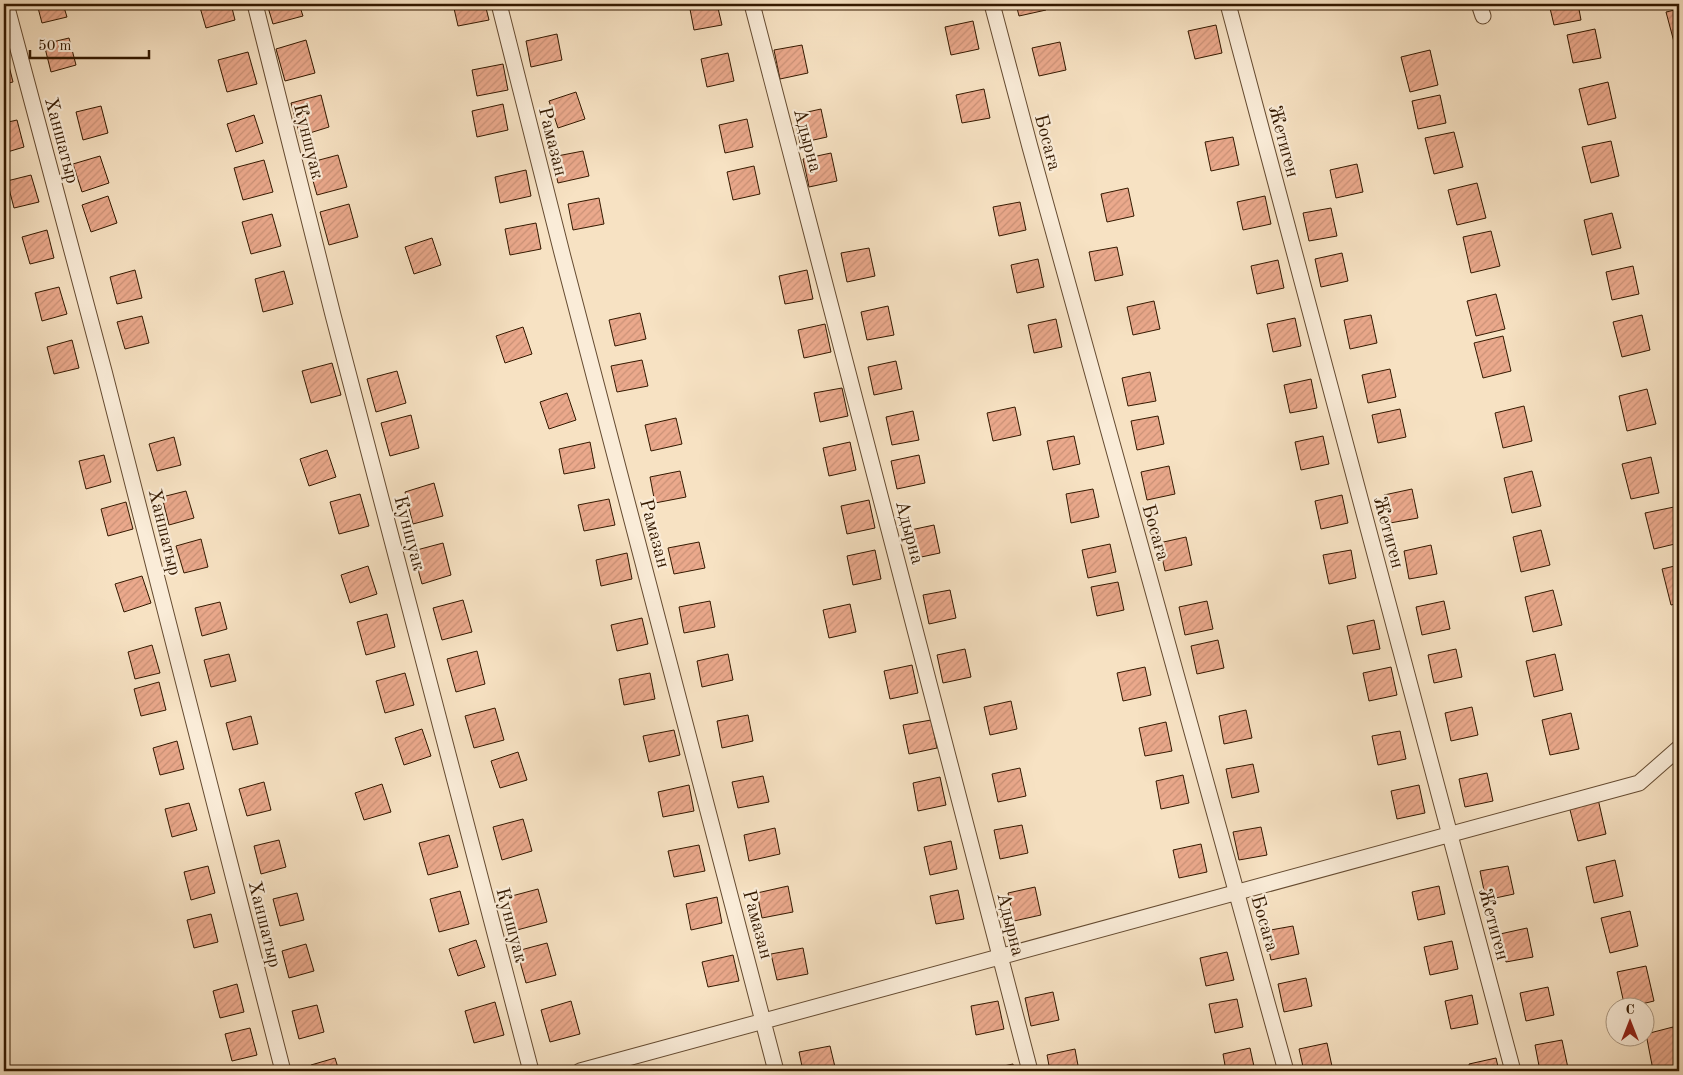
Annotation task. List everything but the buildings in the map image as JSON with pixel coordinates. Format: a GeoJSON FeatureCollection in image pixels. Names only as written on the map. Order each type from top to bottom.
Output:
{"type":"FeatureCollection","features":[{"type":"Feature","properties":{"kind":"street","name":"Ханшатыр"},"geometry":{"type":"LineString","coordinates":[[6,4],[104,371],[283,1071]]}},
{"type":"Feature","properties":{"kind":"street","name":"Куншуак"},"geometry":{"type":"LineString","coordinates":[[255,4],[333,315],[531,1071]]}},
{"type":"Feature","properties":{"kind":"street","name":"Рамазан"},"geometry":{"type":"LineString","coordinates":[[499,4],[570,286],[776,1071]]}},
{"type":"Feature","properties":{"kind":"street","name":"Адырна"},"geometry":{"type":"LineString","coordinates":[[752,4],[1030,1071]]}},
{"type":"Feature","properties":{"kind":"street","name":"Босаға"},"geometry":{"type":"LineString","coordinates":[[992,4],[1030,148],[1286,1071]]}},
{"type":"Feature","properties":{"kind":"street","name":"Жетиген"},"geometry":{"type":"LineString","coordinates":[[1228,4],[1513,1071]]}},
{"type":"Feature","properties":{"kind":"street"},"geometry":{"type":"LineString","coordinates":[[580,1071],[1639,783],[1679,748]]}}]}
